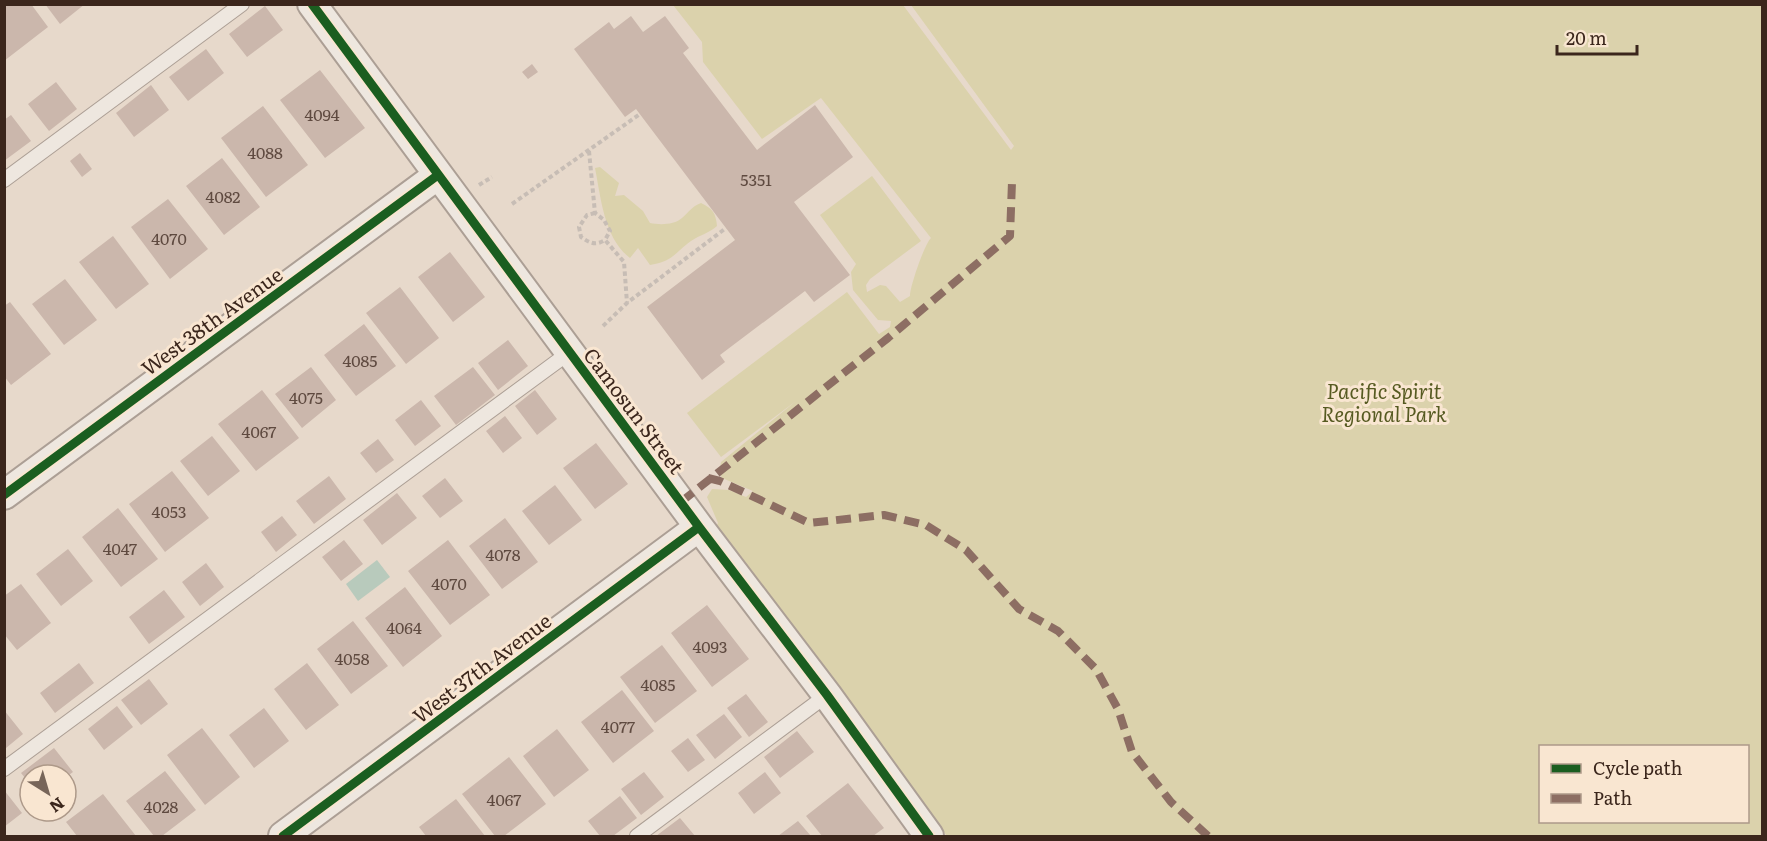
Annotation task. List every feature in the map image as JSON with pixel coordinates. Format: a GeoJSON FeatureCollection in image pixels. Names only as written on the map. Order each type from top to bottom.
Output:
{"type":"FeatureCollection","features":[{"type":"Feature","properties":{"kind":"street","name":"Camosun Street"},"geometry":{"type":"LineString","coordinates":[[312,4],[827,695],[929,837]]}},
{"type":"Feature","properties":{"kind":"street","name":"West 38th Avenue"},"geometry":{"type":"LineString","coordinates":[[4,495],[438,175]]}},
{"type":"Feature","properties":{"kind":"street","name":"West 37th Avenue"},"geometry":{"type":"LineString","coordinates":[[283,837],[699,526]]}},
{"type":"Feature","properties":{"kind":"lane"},"geometry":{"type":"LineString","coordinates":[[4,180],[242,4]]}},
{"type":"Feature","properties":{"kind":"lane"},"geometry":{"type":"LineString","coordinates":[[4,769],[570,352]]}},
{"type":"Feature","properties":{"kind":"lane"},"geometry":{"type":"LineString","coordinates":[[637,837],[827,695]]}},
{"type":"Feature","properties":{"kind":"path"},"geometry":{"type":"LineString","coordinates":[[512,204],[640,114]]}},
{"type":"Feature","properties":{"kind":"path"},"geometry":{"type":"LineString","coordinates":[[589,151],[595,213],[604,220],[610,231],[605,240],[591,244],[581,237],[579,227],[587,215],[595,213]]}},
{"type":"Feature","properties":{"kind":"path"},"geometry":{"type":"LineString","coordinates":[[603,326],[627,303],[726,228]]}},
{"type":"Feature","properties":{"kind":"path"},"geometry":{"type":"LineString","coordinates":[[605,240],[624,262],[627,303]]}},
{"type":"Feature","properties":{"kind":"green space","name":"Pacific Spirit Regional Park"},"geometry":{"type":"Polygon","coordinates":[[[673,5],[903,5],[1011,150],[1014,146],[911,5],[1762,5],[1762,836],[947,836],[876,750],[785,615],[717,525],[707,497],[712,489],[729,490],[746,497],[753,491],[722,478],[719,472],[721,462],[796,401],[721,457],[687,413],[847,292],[879,334],[890,327],[891,321],[878,320],[853,290],[851,272],[856,264],[820,215],[872,176],[921,241],[870,279],[866,285],[867,292],[880,285],[886,286],[900,302],[910,296],[918,265],[931,238],[821,98],[762,139],[703,62],[702,42],[673,5]]]}},
{"type":"Feature","properties":{"kind":"green space"},"geometry":{"type":"Polygon","coordinates":[[[600,167],[619,183],[615,196],[624,195],[643,211],[650,223],[675,222],[701,203],[713,212],[717,226],[691,241],[664,261],[650,265],[638,248],[630,258],[614,240],[605,217],[595,168],[600,167]]]}},
{"type":"Feature","properties":{"kind":"shaded area"},"geometry":{"type":"Polygon","coordinates":[[[377,560],[390,577],[358,601],[346,584],[377,560]]]}},
{"type":"Feature","properties":{"kind":"building"},"geometry":{"type":"Polygon","coordinates":[[[4,4],[31,4],[48,27],[4,61],[4,4]]]}},
{"type":"Feature","properties":{"kind":"building"},"geometry":{"type":"Polygon","coordinates":[[[45,4],[85,4],[60,24],[45,4]]]}},
{"type":"Feature","properties":{"kind":"building"},"geometry":{"type":"Polygon","coordinates":[[[265,6],[283,30],[247,57],[229,34],[265,6]]]}},
{"type":"Feature","properties":{"kind":"building"},"geometry":{"type":"Polygon","coordinates":[[[631,16],[643,32],[665,16],[689,48],[683,53],[757,150],[815,105],[853,157],[794,202],[850,275],[814,302],[805,291],[720,355],[725,362],[702,380],[647,307],[735,240],[636,109],[625,117],[574,49],[609,22],[614,29],[631,16]]]}},
{"type":"Feature","properties":{"kind":"building"},"geometry":{"type":"Polygon","coordinates":[[[206,49],[224,73],[188,101],[169,77],[206,49]]]}},
{"type":"Feature","properties":{"kind":"building"},"geometry":{"type":"Polygon","coordinates":[[[532,64],[538,72],[528,79],[522,72],[532,64]]]}},
{"type":"Feature","properties":{"kind":"building"},"geometry":{"type":"Polygon","coordinates":[[[320,70],[365,128],[325,158],[280,100],[320,70]]]}},
{"type":"Feature","properties":{"kind":"building"},"geometry":{"type":"Polygon","coordinates":[[[56,82],[77,109],[49,131],[28,104],[56,82]]]}},
{"type":"Feature","properties":{"kind":"building"},"geometry":{"type":"Polygon","coordinates":[[[151,85],[169,110],[134,137],[116,113],[151,85]]]}},
{"type":"Feature","properties":{"kind":"building"},"geometry":{"type":"Polygon","coordinates":[[[263,106],[308,165],[266,197],[221,138],[263,106]]]}},
{"type":"Feature","properties":{"kind":"building"},"geometry":{"type":"Polygon","coordinates":[[[11,115],[31,141],[4,161],[4,120],[11,115]]]}},
{"type":"Feature","properties":{"kind":"building"},"geometry":{"type":"Polygon","coordinates":[[[80,153],[92,169],[82,177],[70,161],[80,153]]]}},
{"type":"Feature","properties":{"kind":"building"},"geometry":{"type":"Polygon","coordinates":[[[222,158],[260,207],[224,235],[186,186],[222,158]]]}},
{"type":"Feature","properties":{"kind":"building"},"geometry":{"type":"Polygon","coordinates":[[[168,199],[208,249],[170,279],[131,227],[168,199]]]}},
{"type":"Feature","properties":{"kind":"building"},"geometry":{"type":"Polygon","coordinates":[[[113,236],[149,284],[116,309],[79,262],[113,236]]]}},
{"type":"Feature","properties":{"kind":"building"},"geometry":{"type":"Polygon","coordinates":[[[450,252],[485,297],[453,322],[418,277],[450,252]]]}},
{"type":"Feature","properties":{"kind":"building"},"geometry":{"type":"Polygon","coordinates":[[[65,279],[97,320],[64,345],[32,304],[65,279]]]}},
{"type":"Feature","properties":{"kind":"building"},"geometry":{"type":"Polygon","coordinates":[[[400,287],[439,338],[406,364],[366,313],[400,287]]]}},
{"type":"Feature","properties":{"kind":"building"},"geometry":{"type":"Polygon","coordinates":[[[10,302],[51,354],[11,385],[4,376],[4,306],[10,302]]]}},
{"type":"Feature","properties":{"kind":"building"},"geometry":{"type":"Polygon","coordinates":[[[364,324],[396,366],[356,396],[324,355],[364,324]]]}},
{"type":"Feature","properties":{"kind":"building"},"geometry":{"type":"Polygon","coordinates":[[[508,340],[528,366],[498,390],[478,363],[508,340]]]}},
{"type":"Feature","properties":{"kind":"building"},"geometry":{"type":"Polygon","coordinates":[[[311,367],[336,400],[302,428],[275,394],[311,367]]]}},
{"type":"Feature","properties":{"kind":"building"},"geometry":{"type":"Polygon","coordinates":[[[473,367],[495,395],[456,425],[434,396],[473,367]]]}},
{"type":"Feature","properties":{"kind":"building"},"geometry":{"type":"Polygon","coordinates":[[[262,390],[299,438],[256,471],[218,424],[262,390]]]}},
{"type":"Feature","properties":{"kind":"building"},"geometry":{"type":"Polygon","coordinates":[[[535,390],[557,419],[537,435],[515,406],[535,390]]]}},
{"type":"Feature","properties":{"kind":"building"},"geometry":{"type":"Polygon","coordinates":[[[421,400],[441,426],[415,446],[395,420],[421,400]]]}},
{"type":"Feature","properties":{"kind":"building"},"geometry":{"type":"Polygon","coordinates":[[[505,416],[522,438],[503,453],[486,431],[505,416]]]}},
{"type":"Feature","properties":{"kind":"building"},"geometry":{"type":"Polygon","coordinates":[[[212,436],[240,471],[208,496],[180,461],[212,436]]]}},
{"type":"Feature","properties":{"kind":"building"},"geometry":{"type":"Polygon","coordinates":[[[378,439],[394,460],[376,473],[360,453],[378,439]]]}},
{"type":"Feature","properties":{"kind":"building"},"geometry":{"type":"Polygon","coordinates":[[[596,443],[628,484],[595,509],[563,468],[596,443]]]}},
{"type":"Feature","properties":{"kind":"building"},"geometry":{"type":"Polygon","coordinates":[[[172,471],[209,518],[165,552],[129,504],[172,471]]]}},
{"type":"Feature","properties":{"kind":"building"},"geometry":{"type":"Polygon","coordinates":[[[329,476],[346,499],[314,524],[296,501],[329,476]]]}},
{"type":"Feature","properties":{"kind":"building"},"geometry":{"type":"Polygon","coordinates":[[[445,478],[463,501],[440,518],[422,496],[445,478]]]}},
{"type":"Feature","properties":{"kind":"building"},"geometry":{"type":"Polygon","coordinates":[[[555,485],[582,520],[549,545],[522,511],[555,485]]]}},
{"type":"Feature","properties":{"kind":"building"},"geometry":{"type":"Polygon","coordinates":[[[397,493],[417,518],[382,545],[363,520],[397,493]]]}},
{"type":"Feature","properties":{"kind":"building"},"geometry":{"type":"Polygon","coordinates":[[[118,508],[158,559],[121,587],[82,537],[118,508]]]}},
{"type":"Feature","properties":{"kind":"building"},"geometry":{"type":"Polygon","coordinates":[[[282,516],[297,535],[276,552],[261,532],[282,516]]]}},
{"type":"Feature","properties":{"kind":"building"},"geometry":{"type":"Polygon","coordinates":[[[505,518],[538,562],[502,589],[469,546],[505,518]]]}},
{"type":"Feature","properties":{"kind":"building"},"geometry":{"type":"Polygon","coordinates":[[[344,540],[363,564],[341,581],[322,557],[344,540]]]}},
{"type":"Feature","properties":{"kind":"building"},"geometry":{"type":"Polygon","coordinates":[[[448,540],[490,595],[450,625],[408,571],[448,540]]]}},
{"type":"Feature","properties":{"kind":"building"},"geometry":{"type":"Polygon","coordinates":[[[68,549],[93,581],[61,606],[36,574],[68,549]]]}},
{"type":"Feature","properties":{"kind":"building"},"geometry":{"type":"Polygon","coordinates":[[[206,563],[224,587],[200,606],[182,582],[206,563]]]}},
{"type":"Feature","properties":{"kind":"building"},"geometry":{"type":"Polygon","coordinates":[[[21,584],[51,623],[17,650],[4,634],[4,596],[21,584]]]}},
{"type":"Feature","properties":{"kind":"building"},"geometry":{"type":"Polygon","coordinates":[[[405,587],[442,636],[403,667],[365,618],[405,587]]]}},
{"type":"Feature","properties":{"kind":"building"},"geometry":{"type":"Polygon","coordinates":[[[164,590],[185,617],[149,644],[129,617],[164,590]]]}},
{"type":"Feature","properties":{"kind":"building"},"geometry":{"type":"Polygon","coordinates":[[[707,605],[749,659],[712,687],[671,633],[707,605]]]}},
{"type":"Feature","properties":{"kind":"building"},"geometry":{"type":"Polygon","coordinates":[[[353,621],[388,666],[351,694],[317,649],[353,621]]]}},
{"type":"Feature","properties":{"kind":"building"},"geometry":{"type":"Polygon","coordinates":[[[662,645],[697,691],[655,723],[620,677],[662,645]]]}},
{"type":"Feature","properties":{"kind":"building"},"geometry":{"type":"Polygon","coordinates":[[[79,663],[94,683],[55,713],[40,693],[79,663]]]}},
{"type":"Feature","properties":{"kind":"building"},"geometry":{"type":"Polygon","coordinates":[[[307,663],[339,705],[306,730],[274,689],[307,663]]]}},
{"type":"Feature","properties":{"kind":"building"},"geometry":{"type":"Polygon","coordinates":[[[149,679],[168,704],[141,725],[121,700],[149,679]]]}},
{"type":"Feature","properties":{"kind":"building"},"geometry":{"type":"Polygon","coordinates":[[[622,690],[654,731],[613,763],[581,722],[622,690]]]}},
{"type":"Feature","properties":{"kind":"building"},"geometry":{"type":"Polygon","coordinates":[[[746,694],[768,722],[749,737],[727,708],[746,694]]]}},
{"type":"Feature","properties":{"kind":"building"},"geometry":{"type":"Polygon","coordinates":[[[117,706],[133,727],[104,750],[88,729],[117,706]]]}},
{"type":"Feature","properties":{"kind":"building"},"geometry":{"type":"Polygon","coordinates":[[[264,708],[289,741],[254,768],[229,735],[264,708]]]}},
{"type":"Feature","properties":{"kind":"building"},"geometry":{"type":"Polygon","coordinates":[[[4,710],[23,734],[6,748],[4,746],[4,710]]]}},
{"type":"Feature","properties":{"kind":"building"},"geometry":{"type":"Polygon","coordinates":[[[724,714],[742,737],[715,759],[696,735],[724,714]]]}},
{"type":"Feature","properties":{"kind":"building"},"geometry":{"type":"Polygon","coordinates":[[[202,728],[240,777],[205,805],[167,755],[202,728]]]}},
{"type":"Feature","properties":{"kind":"building"},"geometry":{"type":"Polygon","coordinates":[[[557,729],[589,770],[554,797],[523,756],[557,729]]]}},
{"type":"Feature","properties":{"kind":"building"},"geometry":{"type":"Polygon","coordinates":[[[797,731],[814,752],[780,778],[764,757],[797,731]]]}},
{"type":"Feature","properties":{"kind":"building"},"geometry":{"type":"Polygon","coordinates":[[[688,738],[705,760],[688,772],[671,751],[688,738]]]}},
{"type":"Feature","properties":{"kind":"building"},"geometry":{"type":"Polygon","coordinates":[[[54,748],[66,763],[34,763],[54,748]]]}},
{"type":"Feature","properties":{"kind":"building"},"geometry":{"type":"Polygon","coordinates":[[[509,757],[546,804],[504,836],[495,836],[462,794],[509,757]]]}},
{"type":"Feature","properties":{"kind":"building"},"geometry":{"type":"Polygon","coordinates":[[[165,771],[196,810],[162,836],[154,836],[126,801],[165,771]]]}},
{"type":"Feature","properties":{"kind":"building"},"geometry":{"type":"Polygon","coordinates":[[[644,772],[664,797],[641,815],[621,789],[644,772]]]}},
{"type":"Feature","properties":{"kind":"building"},"geometry":{"type":"Polygon","coordinates":[[[765,772],[781,793],[754,814],[738,793],[765,772]]]}},
{"type":"Feature","properties":{"kind":"building"},"geometry":{"type":"Polygon","coordinates":[[[848,783],[884,828],[873,836],[822,836],[806,816],[848,783]]]}},
{"type":"Feature","properties":{"kind":"building"},"geometry":{"type":"Polygon","coordinates":[[[4,790],[18,808],[18,816],[4,827],[4,790]]]}},
{"type":"Feature","properties":{"kind":"building"},"geometry":{"type":"Polygon","coordinates":[[[103,794],[136,836],[77,836],[67,823],[78,823],[78,813],[103,794]]]}},
{"type":"Feature","properties":{"kind":"building"},"geometry":{"type":"Polygon","coordinates":[[[620,796],[637,818],[613,836],[600,836],[588,821],[620,796]]]}},
{"type":"Feature","properties":{"kind":"building"},"geometry":{"type":"Polygon","coordinates":[[[456,799],[485,836],[426,836],[419,827],[456,799]]]}},
{"type":"Feature","properties":{"kind":"building"},"geometry":{"type":"Polygon","coordinates":[[[680,818],[695,836],[656,836],[680,818]]]}},
{"type":"Feature","properties":{"kind":"building"},"geometry":{"type":"Polygon","coordinates":[[[798,821],[811,836],[778,836],[798,821]]]}},
{"type":"Feature","properties":{"kind":"marked path"},"geometry":{"type":"LineString","coordinates":[[681,502],[888,338],[1010,236],[1012,182]]}},
{"type":"Feature","properties":{"kind":"marked path"},"geometry":{"type":"LineString","coordinates":[[708,478],[720,481],[809,523],[884,515],[926,525],[966,550],[1019,609],[1058,631],[1096,669],[1118,709],[1132,752],[1171,802],[1208,836]]}},
{"type":"Feature","properties":{"kind":"cycle path"},"geometry":{"type":"LineString","coordinates":[[312,4],[699,527],[827,695],[929,836]]}},
{"type":"Feature","properties":{"kind":"cycle path"},"geometry":{"type":"LineString","coordinates":[[4,495],[438,175]]}},
{"type":"Feature","properties":{"kind":"cycle path"},"geometry":{"type":"LineString","coordinates":[[283,836],[699,527]]}}]}
